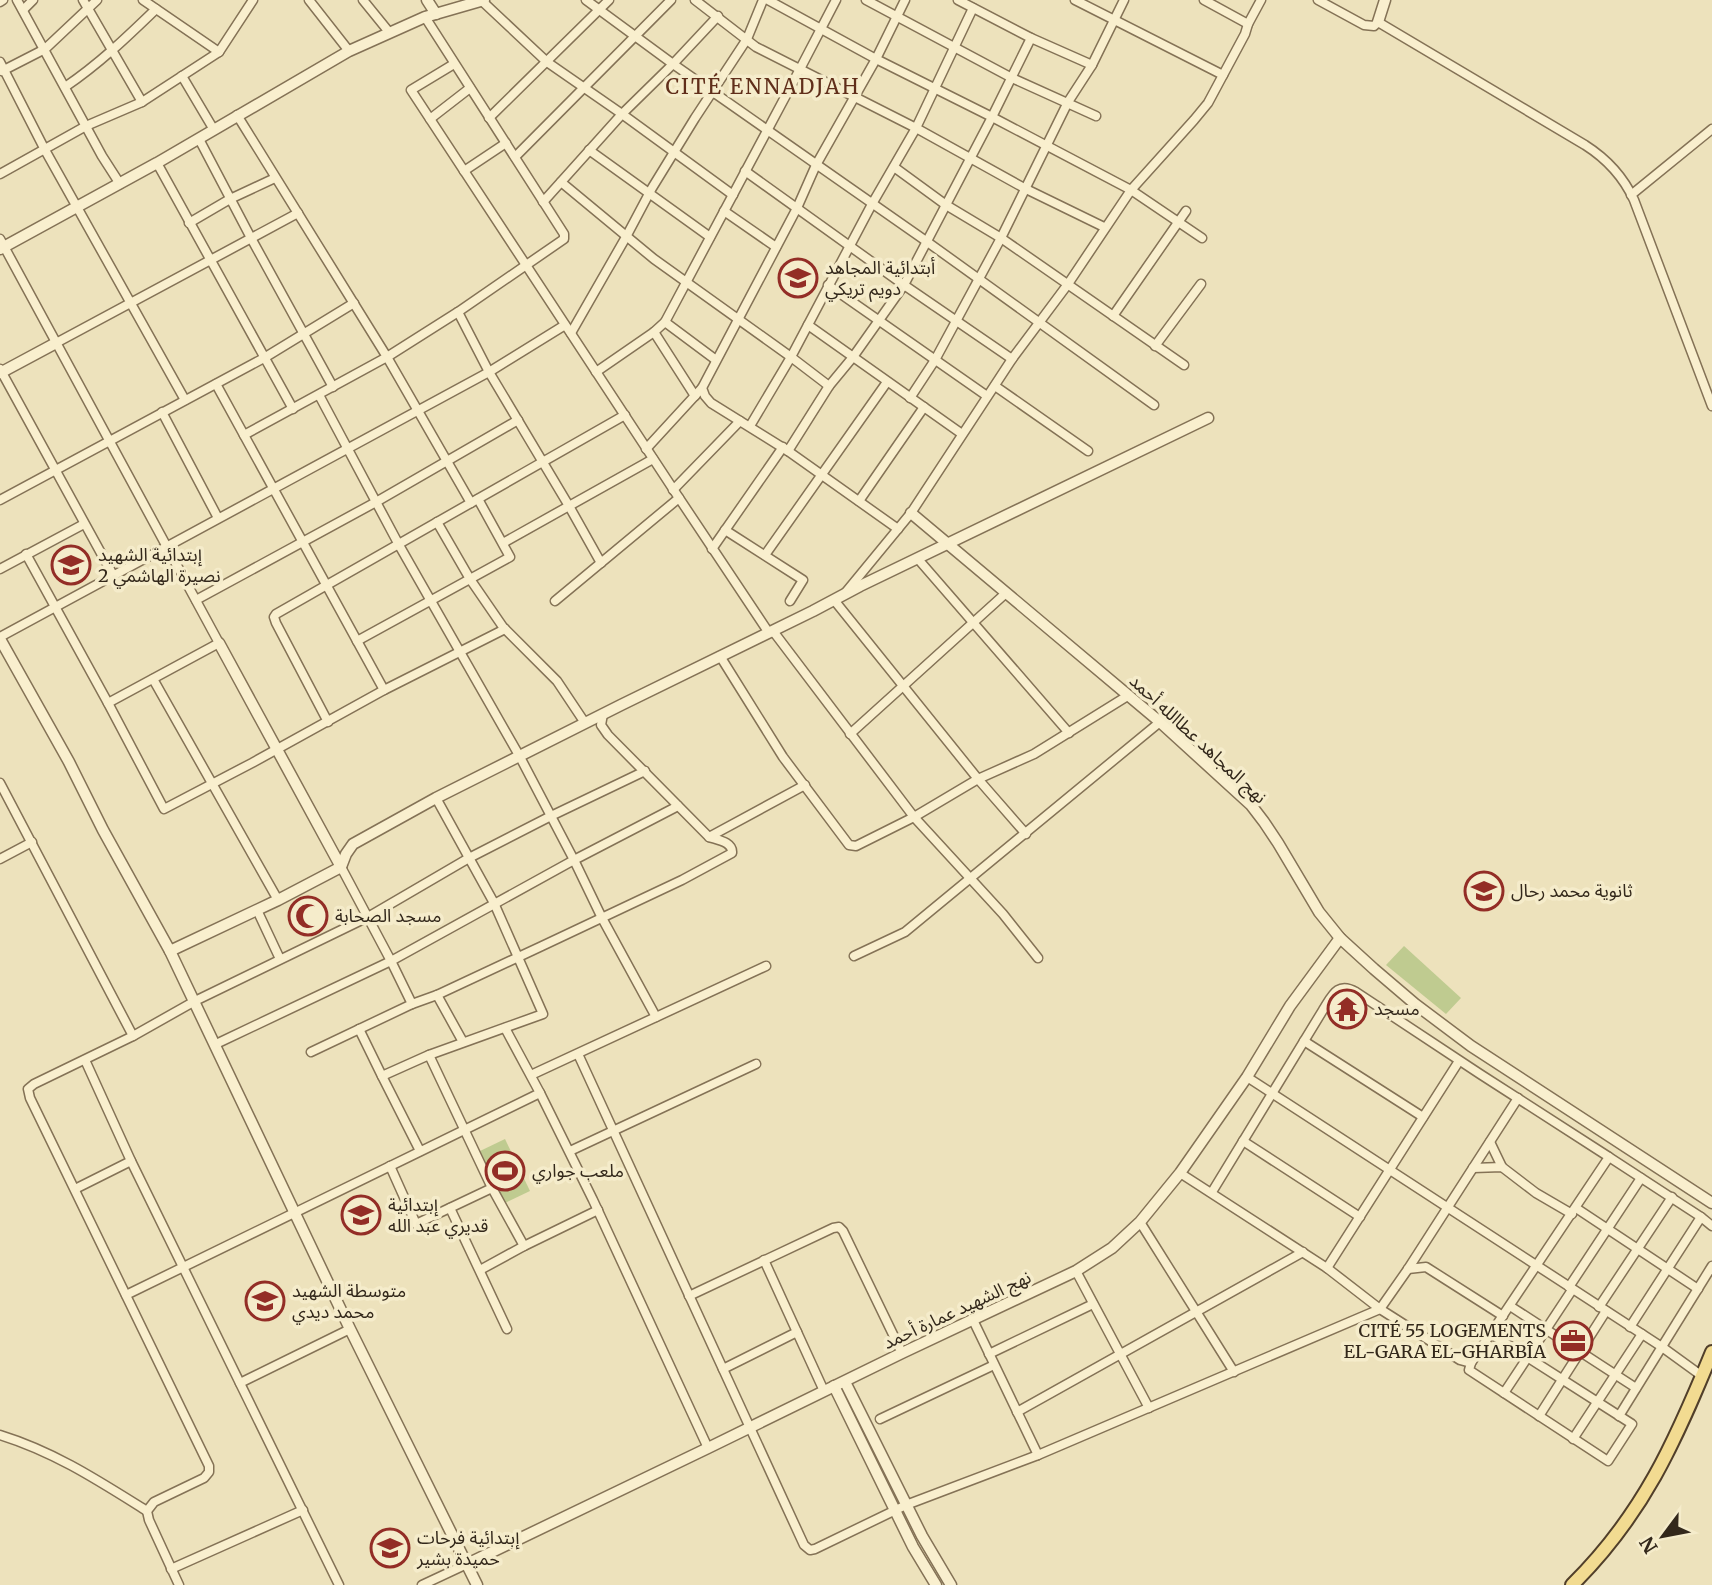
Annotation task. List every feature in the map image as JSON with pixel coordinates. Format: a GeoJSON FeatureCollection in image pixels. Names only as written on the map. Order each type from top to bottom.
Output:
{"type":"FeatureCollection","features":[{"type":"Feature","properties":{"kind":"main road"},"geometry":{"type":"LineString","coordinates":[[1572,1585],[1609,1545],[1648,1491],[1669,1451],[1712,1352]]}},
{"type":"Feature","properties":{"kind":"street"},"geometry":{"type":"LineString","coordinates":[[17,0],[120,184]]}},
{"type":"Feature","properties":{"kind":"street"},"geometry":{"type":"LineString","coordinates":[[23,10],[33,0]]}},
{"type":"Feature","properties":{"kind":"street"},"geometry":{"type":"LineString","coordinates":[[97,0],[86,4],[45,49],[1,68],[185,400]]}},
{"type":"Feature","properties":{"kind":"street"},"geometry":{"type":"LineString","coordinates":[[143,0],[219,52]]}},
{"type":"Feature","properties":{"kind":"street"},"geometry":{"type":"LineString","coordinates":[[1,170],[45,150],[86,126],[142,102],[219,52],[253,0]]}},
{"type":"Feature","properties":{"kind":"street"},"geometry":{"type":"LineString","coordinates":[[309,0],[349,51]]}},
{"type":"Feature","properties":{"kind":"street"},"geometry":{"type":"LineString","coordinates":[[363,0],[389,32]]}},
{"type":"Feature","properties":{"kind":"street"},"geometry":{"type":"LineString","coordinates":[[427,0],[436,14]]}},
{"type":"Feature","properties":{"kind":"street"},"geometry":{"type":"LineString","coordinates":[[586,0],[1154,405]]}},
{"type":"Feature","properties":{"kind":"street"},"geometry":{"type":"LineString","coordinates":[[489,118],[609,0]]}},
{"type":"Feature","properties":{"kind":"street"},"geometry":{"type":"LineString","coordinates":[[515,157],[671,0]]}},
{"type":"Feature","properties":{"kind":"street"},"geometry":{"type":"LineString","coordinates":[[477,1585],[170,951],[0,638],[568,329],[626,237],[674,153],[747,39],[765,0],[876,60],[1131,190],[1202,238]]}},
{"type":"Feature","properties":{"kind":"street"},"geometry":{"type":"LineString","coordinates":[[596,372],[664,322],[836,0]]}},
{"type":"Feature","properties":{"kind":"street"},"geometry":{"type":"LineString","coordinates":[[866,0],[1012,78],[1096,116]]}},
{"type":"Feature","properties":{"kind":"street"},"geometry":{"type":"LineString","coordinates":[[646,449],[702,388],[797,208],[816,165],[876,60],[905,0]]}},
{"type":"Feature","properties":{"kind":"street"},"geometry":{"type":"LineString","coordinates":[[958,0],[1031,38],[1092,65]]}},
{"type":"Feature","properties":{"kind":"street"},"geometry":{"type":"LineString","coordinates":[[1075,0],[1223,75]]}},
{"type":"Feature","properties":{"kind":"street"},"geometry":{"type":"LineString","coordinates":[[910,398],[935,360],[1002,239],[1068,102],[1092,65],[1124,0]]}},
{"type":"Feature","properties":{"kind":"street"},"geometry":{"type":"LineString","coordinates":[[1204,0],[1248,24]]}},
{"type":"Feature","properties":{"kind":"street"},"geometry":{"type":"LineString","coordinates":[[845,594],[911,513],[1012,359],[1068,284],[1131,190],[1208,103],[1261,0]]}},
{"type":"Feature","properties":{"kind":"street"},"geometry":{"type":"LineString","coordinates":[[1318,0],[1364,25],[1374,26],[1378,22],[1385,0]]}},
{"type":"Feature","properties":{"kind":"street"},"geometry":{"type":"LineString","coordinates":[[412,1004],[278,749],[1,245],[120,184],[349,51],[458,4],[483,1],[547,62],[733,195]]}},
{"type":"Feature","properties":{"kind":"street"},"geometry":{"type":"LineString","coordinates":[[698,1],[756,47],[1104,228]]}},
{"type":"Feature","properties":{"kind":"street"},"geometry":{"type":"LineString","coordinates":[[86,4],[142,102]]}},
{"type":"Feature","properties":{"kind":"street"},"geometry":{"type":"LineString","coordinates":[[750,426],[791,357],[915,128],[973,8]]}},
{"type":"Feature","properties":{"kind":"street"},"geometry":{"type":"LineString","coordinates":[[65,87],[113,51],[156,9]]}},
{"type":"Feature","properties":{"kind":"street"},"geometry":{"type":"LineString","coordinates":[[543,202],[622,114],[718,16]]}},
{"type":"Feature","properties":{"kind":"street"},"geometry":{"type":"LineString","coordinates":[[244,435],[387,357],[458,312],[561,242],[564,237],[425,17]]}},
{"type":"Feature","properties":{"kind":"street"},"geometry":{"type":"LineString","coordinates":[[1378,22],[1596,152],[1614,167],[1631,195],[1712,406]]}},
{"type":"Feature","properties":{"kind":"street"},"geometry":{"type":"LineString","coordinates":[[712,548],[904,285],[1031,38]]}},
{"type":"Feature","properties":{"kind":"street"},"geometry":{"type":"LineString","coordinates":[[454,64],[411,90],[525,265],[678,498],[771,632],[914,817],[1003,914],[1038,958]]}},
{"type":"Feature","properties":{"kind":"street"},"geometry":{"type":"LineString","coordinates":[[182,76],[214,130]]}},
{"type":"Feature","properties":{"kind":"street"},"geometry":{"type":"LineString","coordinates":[[430,119],[470,88]]}},
{"type":"Feature","properties":{"kind":"street"},"geometry":{"type":"LineString","coordinates":[[237,115],[355,303],[446,461],[503,542],[510,557],[357,641]]}},
{"type":"Feature","properties":{"kind":"street"},"geometry":{"type":"LineString","coordinates":[[1631,195],[1712,129]]}},
{"type":"Feature","properties":{"kind":"street"},"geometry":{"type":"LineString","coordinates":[[199,139],[333,387]]}},
{"type":"Feature","properties":{"kind":"street"},"geometry":{"type":"LineString","coordinates":[[464,171],[506,143]]}},
{"type":"Feature","properties":{"kind":"street"},"geometry":{"type":"LineString","coordinates":[[589,150],[710,237]]}},
{"type":"Feature","properties":{"kind":"street"},"geometry":{"type":"LineString","coordinates":[[157,163],[293,409]]}},
{"type":"Feature","properties":{"kind":"street"},"geometry":{"type":"LineString","coordinates":[[894,167],[1184,365]]}},
{"type":"Feature","properties":{"kind":"street"},"geometry":{"type":"LineString","coordinates":[[745,171],[1012,359]]}},
{"type":"Feature","properties":{"kind":"street"},"geometry":{"type":"LineString","coordinates":[[190,223],[275,178]]}},
{"type":"Feature","properties":{"kind":"street"},"geometry":{"type":"LineString","coordinates":[[561,182],[626,237],[829,386]]}},
{"type":"Feature","properties":{"kind":"street"},"geometry":{"type":"LineString","coordinates":[[724,211],[776,247]]}},
{"type":"Feature","properties":{"kind":"street"},"geometry":{"type":"LineString","coordinates":[[1113,316],[1186,211]]}},
{"type":"Feature","properties":{"kind":"street"},"geometry":{"type":"LineString","coordinates":[[113,575],[0,371],[298,213]]}},
{"type":"Feature","properties":{"kind":"street"},"geometry":{"type":"LineString","coordinates":[[1156,346],[1201,284]]}},
{"type":"Feature","properties":{"kind":"street"},"geometry":{"type":"LineString","coordinates":[[828,285],[987,396]]}},
{"type":"Feature","properties":{"kind":"street"},"geometry":{"type":"LineString","coordinates":[[0,500],[264,358],[355,303]]}},
{"type":"Feature","properties":{"kind":"street"},"geometry":{"type":"LineString","coordinates":[[458,312],[489,372],[601,563]]}},
{"type":"Feature","properties":{"kind":"street"},"geometry":{"type":"LineString","coordinates":[[664,322],[716,359]]}},
{"type":"Feature","properties":{"kind":"street"},"geometry":{"type":"LineString","coordinates":[[808,325],[962,434]]}},
{"type":"Feature","properties":{"kind":"street"},"geometry":{"type":"LineString","coordinates":[[654,331],[695,396]]}},
{"type":"Feature","properties":{"kind":"street"},"geometry":{"type":"LineString","coordinates":[[765,555],[887,382]]}},
{"type":"Feature","properties":{"kind":"street"},"geometry":{"type":"LineString","coordinates":[[216,384],[384,691]]}},
{"type":"Feature","properties":{"kind":"street"},"geometry":{"type":"LineString","coordinates":[[995,386],[1088,451]]}},
{"type":"Feature","properties":{"kind":"street"},"geometry":{"type":"LineString","coordinates":[[702,388],[707,399],[786,449],[898,529]]}},
{"type":"Feature","properties":{"kind":"street"},"geometry":{"type":"LineString","coordinates":[[319,395],[399,545],[520,757],[656,1017]]}},
{"type":"Feature","properties":{"kind":"street"},"geometry":{"type":"LineString","coordinates":[[859,501],[924,407]]}},
{"type":"Feature","properties":{"kind":"street"},"geometry":{"type":"LineString","coordinates":[[162,412],[218,518]]}},
{"type":"Feature","properties":{"kind":"street"},"geometry":{"type":"LineString","coordinates":[[328,722],[276,623],[274,617],[279,611],[625,415]]}},
{"type":"Feature","properties":{"kind":"street"},"geometry":{"type":"LineString","coordinates":[[170,951],[278,901],[341,867],[352,844],[436,798],[845,594],[1208,418]]}},
{"type":"Feature","properties":{"kind":"street"},"geometry":{"type":"LineString","coordinates":[[196,600],[376,502],[518,420]]}},
{"type":"Feature","properties":{"kind":"street"},"geometry":{"type":"LineString","coordinates":[[673,490],[740,421]]}},
{"type":"Feature","properties":{"kind":"street"},"geometry":{"type":"LineString","coordinates":[[503,542],[653,459]]}},
{"type":"Feature","properties":{"kind":"street"},"geometry":{"type":"LineString","coordinates":[[555,601],[678,498]]}},
{"type":"Feature","properties":{"kind":"street","name":"نهج المجاهد عطاالله أحمد"},"geometry":{"type":"LineString","coordinates":[[911,513],[1129,695],[1232,788],[1258,814],[1278,842],[1319,912],[1340,939],[1415,1004],[1471,1045],[1712,1203]]}},
{"type":"Feature","properties":{"kind":"street"},"geometry":{"type":"LineString","coordinates":[[437,522],[470,579],[505,629],[557,681],[585,723]]}},
{"type":"Feature","properties":{"kind":"street"},"geometry":{"type":"LineString","coordinates":[[0,569],[84,523]]}},
{"type":"Feature","properties":{"kind":"street"},"geometry":{"type":"LineString","coordinates":[[725,530],[803,580],[790,601]]}},
{"type":"Feature","properties":{"kind":"street"},"geometry":{"type":"LineString","coordinates":[[26,554],[164,809],[505,629]]}},
{"type":"Feature","properties":{"kind":"street"},"geometry":{"type":"LineString","coordinates":[[918,559],[1069,733]]}},
{"type":"Feature","properties":{"kind":"street"},"geometry":{"type":"LineString","coordinates":[[850,734],[1006,593]]}},
{"type":"Feature","properties":{"kind":"street"},"geometry":{"type":"LineString","coordinates":[[834,600],[978,779],[1026,834]]}},
{"type":"Feature","properties":{"kind":"street"},"geometry":{"type":"LineString","coordinates":[[108,703],[219,643]]}},
{"type":"Feature","properties":{"kind":"street"},"geometry":{"type":"LineString","coordinates":[[720,656],[783,757],[849,845],[856,846],[914,817],[978,779],[1034,754],[1129,695]]}},
{"type":"Feature","properties":{"kind":"street"},"geometry":{"type":"LineString","coordinates":[[153,679],[278,901]]}},
{"type":"Feature","properties":{"kind":"street"},"geometry":{"type":"LineString","coordinates":[[311,1052],[602,918],[732,853],[730,845],[709,837],[608,735],[601,725],[603,714]]}},
{"type":"Feature","properties":{"kind":"street"},"geometry":{"type":"LineString","coordinates":[[854,956],[905,932],[1160,722]]}},
{"type":"Feature","properties":{"kind":"street"},"geometry":{"type":"LineString","coordinates":[[147,1511],[154,1502],[204,1478],[209,1466],[30,1098],[30,1086],[133,1036],[195,1001],[368,917],[469,858],[645,771]]}},
{"type":"Feature","properties":{"kind":"street"},"geometry":{"type":"LineString","coordinates":[[0,783],[133,1036]]}},
{"type":"Feature","properties":{"kind":"street"},"geometry":{"type":"LineString","coordinates":[[709,837],[805,785]]}},
{"type":"Feature","properties":{"kind":"street"},"geometry":{"type":"LineString","coordinates":[[382,1076],[429,1055],[543,1014],[494,904],[436,798]]}},
{"type":"Feature","properties":{"kind":"street"},"geometry":{"type":"LineString","coordinates":[[216,1044],[391,961],[678,806]]}},
{"type":"Feature","properties":{"kind":"street"},"geometry":{"type":"LineString","coordinates":[[0,859],[32,842]]}},
{"type":"Feature","properties":{"kind":"street"},"geometry":{"type":"LineString","coordinates":[[257,910],[280,959]]}},
{"type":"Feature","properties":{"kind":"street","name":"نهج الشهيد عمارة أحمد"},"geometry":{"type":"LineString","coordinates":[[467,1564],[1076,1271],[1112,1248],[1140,1222],[1180,1173],[1247,1077],[1290,1006],[1340,939]]}},
{"type":"Feature","properties":{"kind":"street"},"geometry":{"type":"LineString","coordinates":[[531,1075],[766,966]]}},
{"type":"Feature","properties":{"kind":"street"},"geometry":{"type":"LineString","coordinates":[[1212,1192],[1334,992],[1346,987],[1712,1226]]}},
{"type":"Feature","properties":{"kind":"street"},"geometry":{"type":"LineString","coordinates":[[437,995],[463,1042]]}},
{"type":"Feature","properties":{"kind":"street"},"geometry":{"type":"LineString","coordinates":[[505,1028],[570,1151],[708,1448]]}},
{"type":"Feature","properties":{"kind":"street"},"geometry":{"type":"LineString","coordinates":[[359,1029],[420,1151]]}},
{"type":"Feature","properties":{"kind":"street"},"geometry":{"type":"LineString","coordinates":[[1304,1041],[1423,1117]]}},
{"type":"Feature","properties":{"kind":"street"},"geometry":{"type":"LineString","coordinates":[[578,1054],[807,1549],[815,1549],[906,1505],[1038,1455],[1380,1309],[1518,1098]]}},
{"type":"Feature","properties":{"kind":"street"},"geometry":{"type":"LineString","coordinates":[[429,1055],[492,1188],[524,1246]]}},
{"type":"Feature","properties":{"kind":"street"},"geometry":{"type":"LineString","coordinates":[[85,1060],[131,1161],[339,1585]]}},
{"type":"Feature","properties":{"kind":"street"},"geometry":{"type":"LineString","coordinates":[[1327,1268],[1459,1061]]}},
{"type":"Feature","properties":{"kind":"street"},"geometry":{"type":"LineString","coordinates":[[570,1151],[756,1064]]}},
{"type":"Feature","properties":{"kind":"street"},"geometry":{"type":"LineString","coordinates":[[1247,1077],[1662,1347],[1702,1376]]}},
{"type":"Feature","properties":{"kind":"street"},"geometry":{"type":"LineString","coordinates":[[126,1295],[540,1093]]}},
{"type":"Feature","properties":{"kind":"street"},"geometry":{"type":"LineString","coordinates":[[1243,1141],[1360,1217]]}},
{"type":"Feature","properties":{"kind":"street"},"geometry":{"type":"LineString","coordinates":[[1490,1142],[1502,1167],[1536,1193],[1608,1230],[1698,1289]]}},
{"type":"Feature","properties":{"kind":"street"},"geometry":{"type":"LineString","coordinates":[[1491,1334],[1632,1424],[1608,1461],[1469,1370],[1471,1363],[1609,1157]]}},
{"type":"Feature","properties":{"kind":"street"},"geometry":{"type":"LineString","coordinates":[[75,1189],[131,1161]]}},
{"type":"Feature","properties":{"kind":"street"},"geometry":{"type":"LineString","coordinates":[[390,1166],[416,1224],[492,1188]]}},
{"type":"Feature","properties":{"kind":"street"},"geometry":{"type":"LineString","coordinates":[[1473,1168],[1502,1167]]}},
{"type":"Feature","properties":{"kind":"street"},"geometry":{"type":"LineString","coordinates":[[1180,1173],[1327,1268],[1380,1309],[1460,1360],[1471,1363]]}},
{"type":"Feature","properties":{"kind":"street"},"geometry":{"type":"LineString","coordinates":[[1504,1393],[1641,1178]]}},
{"type":"Feature","properties":{"kind":"street"},"geometry":{"type":"LineString","coordinates":[[1539,1416],[1581,1352],[1637,1250],[1672,1198]]}},
{"type":"Feature","properties":{"kind":"street"},"geometry":{"type":"LineString","coordinates":[[450,1208],[507,1329]]}},
{"type":"Feature","properties":{"kind":"street"},"geometry":{"type":"LineString","coordinates":[[480,1270],[598,1210]]}},
{"type":"Feature","properties":{"kind":"street"},"geometry":{"type":"LineString","coordinates":[[1630,1327],[1701,1217]]}},
{"type":"Feature","properties":{"kind":"street"},"geometry":{"type":"LineString","coordinates":[[1140,1222],[1234,1372]]}},
{"type":"Feature","properties":{"kind":"street"},"geometry":{"type":"LineString","coordinates":[[688,1296],[833,1227],[839,1227],[902,1353]]}},
{"type":"Feature","properties":{"kind":"street"},"geometry":{"type":"LineString","coordinates":[[1422,1247],[1426,1267]]}},
{"type":"Feature","properties":{"kind":"street"},"geometry":{"type":"LineString","coordinates":[[1017,1412],[1303,1252]]}},
{"type":"Feature","properties":{"kind":"street"},"geometry":{"type":"LineString","coordinates":[[764,1260],[797,1332],[913,1548],[936,1585]]}},
{"type":"Feature","properties":{"kind":"street"},"geometry":{"type":"LineString","coordinates":[[1619,1416],[1712,1266]]}},
{"type":"Feature","properties":{"kind":"street"},"geometry":{"type":"LineString","coordinates":[[1408,1269],[1426,1267],[1503,1316]]}},
{"type":"Feature","properties":{"kind":"street"},"geometry":{"type":"LineString","coordinates":[[1076,1271],[1149,1408]]}},
{"type":"Feature","properties":{"kind":"street"},"geometry":{"type":"LineString","coordinates":[[989,1354],[1093,1304]]}},
{"type":"Feature","properties":{"kind":"street"},"geometry":{"type":"LineString","coordinates":[[1510,1306],[1636,1388]]}},
{"type":"Feature","properties":{"kind":"street"},"geometry":{"type":"LineString","coordinates":[[973,1320],[1038,1455]]}},
{"type":"Feature","properties":{"kind":"street"},"geometry":{"type":"LineString","coordinates":[[240,1382],[351,1329]]}},
{"type":"Feature","properties":{"kind":"street"},"geometry":{"type":"LineString","coordinates":[[723,1369],[797,1332]]}},
{"type":"Feature","properties":{"kind":"street"},"geometry":{"type":"LineString","coordinates":[[1573,1439],[1642,1334]]}},
{"type":"Feature","properties":{"kind":"street"},"geometry":{"type":"LineString","coordinates":[[880,1419],[994,1365]]}},
{"type":"Feature","properties":{"kind":"street"},"geometry":{"type":"LineString","coordinates":[[845,1381],[906,1505],[951,1585]]}},
{"type":"Feature","properties":{"kind":"street"},"geometry":{"type":"LineString","coordinates":[[0,1435],[32,1446],[86,1472],[147,1511],[179,1585]]}},
{"type":"Feature","properties":{"kind":"street"},"geometry":{"type":"LineString","coordinates":[[171,1569],[303,1510]]}},
{"type":"Feature","properties":{"kind":"street"},"geometry":{"type":"LineString","coordinates":[[422,1585],[467,1564]]}},
{"type":"Feature","properties":{"kind":"green space"},"geometry":{"type":"Polygon","coordinates":[[[1404,946],[1461,998],[1446,1014],[1386,965],[1404,946]]]}},
{"type":"Feature","properties":{"kind":"green space","name":"ملعب جواري"},"geometry":{"type":"Polygon","coordinates":[[[505,1139],[530,1191],[505,1203],[480,1151],[505,1139]]]}},
{"type":"Feature","properties":{"kind":"place","name":"أبتدائية المجاهد دويم تريكي"},"geometry":{"type":"Point","coordinates":[798,278]}},
{"type":"Feature","properties":{"kind":"place","name":"إبتدائية الشهيد نصيرة الهاشمي 2"},"geometry":{"type":"Point","coordinates":[71,565]}},
{"type":"Feature","properties":{"kind":"place","name":"ثانوية محمد رحال"},"geometry":{"type":"Point","coordinates":[1484,891]}},
{"type":"Feature","properties":{"kind":"place","name":"مسجد الصحابة"},"geometry":{"type":"Point","coordinates":[308,916]}},
{"type":"Feature","properties":{"kind":"place","name":"مسجد"},"geometry":{"type":"Point","coordinates":[1347,1009]}},
{"type":"Feature","properties":{"kind":"place","name":"ملعب جواري"},"geometry":{"type":"Point","coordinates":[505,1171]}},
{"type":"Feature","properties":{"kind":"place","name":"إبتدائية قديري عبد الله"},"geometry":{"type":"Point","coordinates":[361,1215]}},
{"type":"Feature","properties":{"kind":"place","name":"متوسطة الشهيد محمد ديدي"},"geometry":{"type":"Point","coordinates":[265,1301]}},
{"type":"Feature","properties":{"kind":"place","name":"CITÉ 55 LOGEMENTS EL-GARA EL-GHARBÎA"},"geometry":{"type":"Point","coordinates":[1573,1341]}},
{"type":"Feature","properties":{"kind":"place","name":"إبتدائية فرحات حميدة بشير"},"geometry":{"type":"Point","coordinates":[390,1548]}},
{"type":"Feature","properties":{"kind":"district","name":"CITÉ ENNADJAH"},"geometry":{"type":"Point","coordinates":[763,87]}}]}
